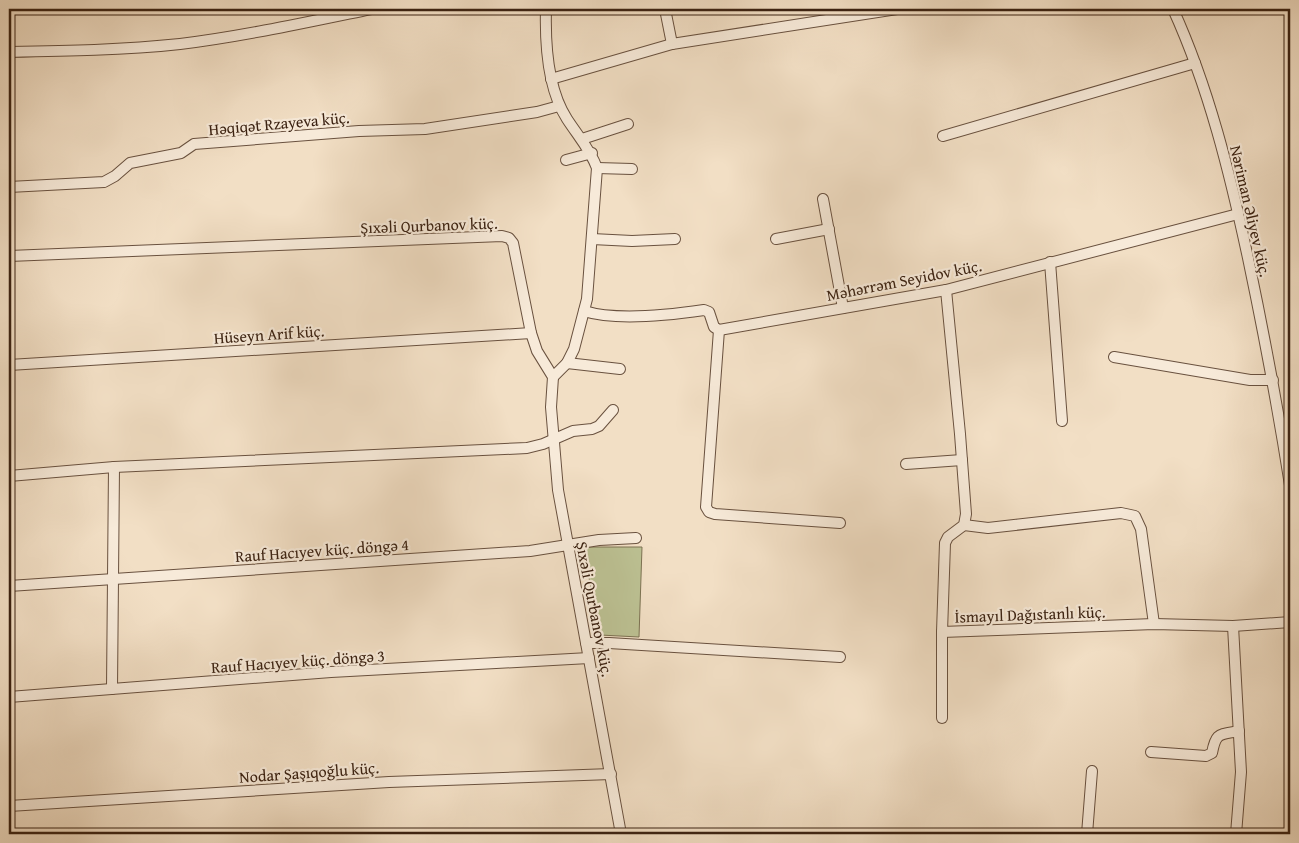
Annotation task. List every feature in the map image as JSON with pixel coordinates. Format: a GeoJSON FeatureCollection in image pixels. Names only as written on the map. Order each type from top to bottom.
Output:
{"type":"FeatureCollection","features":[{"type":"Feature","properties":{"kind":"street"},"geometry":{"type":"LineString","coordinates":[[9,52],[118,50],[181,44],[272,29],[371,9]]}},
{"type":"Feature","properties":{"kind":"street"},"geometry":{"type":"LineString","coordinates":[[546,9],[548,59],[551,79],[559,106],[592,153],[597,168],[589,286],[584,312],[574,349],[567,363],[553,377]]}},
{"type":"Feature","properties":{"kind":"street"},"geometry":{"type":"LineString","coordinates":[[665,9],[672,44]]}},
{"type":"Feature","properties":{"kind":"street"},"geometry":{"type":"LineString","coordinates":[[551,79],[672,44],[898,9]]}},
{"type":"Feature","properties":{"kind":"street","name":"Nəriman Əliyev küç."},"geometry":{"type":"LineString","coordinates":[[1173,9],[1194,63],[1223,155],[1238,214],[1273,380],[1290,485]]}},
{"type":"Feature","properties":{"kind":"street"},"geometry":{"type":"LineString","coordinates":[[943,136],[1194,63]]}},
{"type":"Feature","properties":{"kind":"street","name":"Həqiqət Rzayeva küç."},"geometry":{"type":"LineString","coordinates":[[9,187],[104,182],[115,176],[130,163],[181,153],[194,144],[359,131],[425,129],[537,112],[559,106]]}},
{"type":"Feature","properties":{"kind":"street"},"geometry":{"type":"LineString","coordinates":[[582,139],[628,124]]}},
{"type":"Feature","properties":{"kind":"street"},"geometry":{"type":"LineString","coordinates":[[566,160],[592,153]]}},
{"type":"Feature","properties":{"kind":"street"},"geometry":{"type":"LineString","coordinates":[[597,168],[632,169]]}},
{"type":"Feature","properties":{"kind":"street"},"geometry":{"type":"LineString","coordinates":[[823,199],[843,308]]}},
{"type":"Feature","properties":{"kind":"street","name":"Məhərrəm Seyidov küç."},"geometry":{"type":"LineString","coordinates":[[719,330],[946,290],[1238,214]]}},
{"type":"Feature","properties":{"kind":"street"},"geometry":{"type":"LineString","coordinates":[[776,239],[828,229]]}},
{"type":"Feature","properties":{"kind":"street","name":"Şıxəli Qurbanov küç."},"geometry":{"type":"LineString","coordinates":[[9,256],[502,236],[510,238],[513,243],[531,333],[537,351],[553,377],[551,408],[552,440],[567,544],[590,658],[620,834]]}},
{"type":"Feature","properties":{"kind":"street"},"geometry":{"type":"LineString","coordinates":[[592,239],[632,241],[675,239]]}},
{"type":"Feature","properties":{"kind":"street"},"geometry":{"type":"LineString","coordinates":[[1050,262],[1062,421]]}},
{"type":"Feature","properties":{"kind":"street"},"geometry":{"type":"LineString","coordinates":[[946,290],[962,460],[966,514],[964,525],[988,528],[1121,513],[1135,516],[1141,528],[1154,624]]}},
{"type":"Feature","properties":{"kind":"street"},"geometry":{"type":"LineString","coordinates":[[584,312],[604,315],[672,315],[704,310],[709,312],[714,327],[719,330],[706,507],[709,512],[840,523]]}},
{"type":"Feature","properties":{"kind":"street","name":"Hüseyn Arif küç."},"geometry":{"type":"LineString","coordinates":[[9,365],[531,333]]}},
{"type":"Feature","properties":{"kind":"street"},"geometry":{"type":"LineString","coordinates":[[1114,357],[1250,380],[1273,380]]}},
{"type":"Feature","properties":{"kind":"street"},"geometry":{"type":"LineString","coordinates":[[567,363],[620,369]]}},
{"type":"Feature","properties":{"kind":"street"},"geometry":{"type":"LineString","coordinates":[[9,476],[114,467],[527,448],[573,431],[592,429],[599,426],[613,410]]}},
{"type":"Feature","properties":{"kind":"street"},"geometry":{"type":"LineString","coordinates":[[906,464],[962,460]]}},
{"type":"Feature","properties":{"kind":"street"},"geometry":{"type":"LineString","coordinates":[[112,689],[114,467]]}},
{"type":"Feature","properties":{"kind":"street","name":"İsmayıl Dağıstanlı küç."},"geometry":{"type":"LineString","coordinates":[[964,525],[952,532],[945,542],[942,632],[1154,624],[1233,626],[1290,622]]}},
{"type":"Feature","properties":{"kind":"street","name":"Rauf Hacıyev küç. döngə 4"},"geometry":{"type":"LineString","coordinates":[[9,586],[530,551],[567,544],[636,538]]}},
{"type":"Feature","properties":{"kind":"street"},"geometry":{"type":"LineString","coordinates":[[1233,626],[1241,772],[1236,834]]}},
{"type":"Feature","properties":{"kind":"street"},"geometry":{"type":"LineString","coordinates":[[942,632],[942,718]]}},
{"type":"Feature","properties":{"kind":"street"},"geometry":{"type":"LineString","coordinates":[[586,643],[840,656]]}},
{"type":"Feature","properties":{"kind":"street","name":"Rauf Hacıyev küç. döngə 3"},"geometry":{"type":"LineString","coordinates":[[9,697],[331,672],[590,658]]}},
{"type":"Feature","properties":{"kind":"street"},"geometry":{"type":"LineString","coordinates":[[1151,752],[1206,756],[1212,753],[1215,738],[1219,735],[1239,731]]}},
{"type":"Feature","properties":{"kind":"street"},"geometry":{"type":"LineString","coordinates":[[1086,834],[1092,771]]}},
{"type":"Feature","properties":{"kind":"street","name":"Nodar Şaşıqoğlu küç."},"geometry":{"type":"LineString","coordinates":[[9,806],[389,782],[610,774]]}},
{"type":"Feature","properties":{"kind":"green space"},"geometry":{"type":"Polygon","coordinates":[[[583,547],[642,547],[639,637],[600,635],[583,547]]]}}]}
